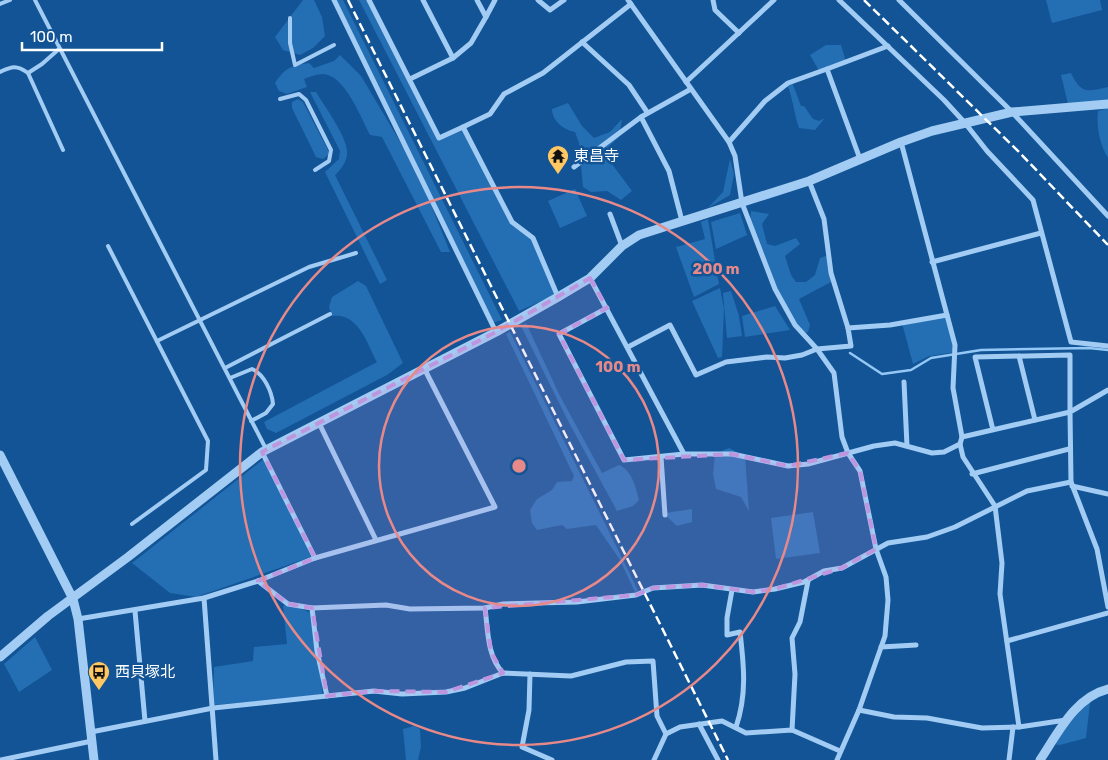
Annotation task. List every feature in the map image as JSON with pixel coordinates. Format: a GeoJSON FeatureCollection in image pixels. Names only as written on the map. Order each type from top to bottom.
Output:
{"type":"FeatureCollection","features":[{"type":"Feature","properties":{"kind":"street"},"geometry":{"type":"LineString","coordinates":[[334,0],[496,332]]}},
{"type":"Feature","properties":{"kind":"street"},"geometry":{"type":"LineString","coordinates":[[369,0],[439,138],[490,114],[504,94],[543,72],[630,2],[730,142],[735,156],[742,203],[785,309],[834,373],[842,437],[848,453],[860,471],[876,549],[886,577],[888,600],[885,636],[859,710],[837,760]]}},
{"type":"Feature","properties":{"kind":"street"},"geometry":{"type":"LineString","coordinates":[[423,0],[453,58]]}},
{"type":"Feature","properties":{"kind":"street"},"geometry":{"type":"LineString","coordinates":[[477,0],[486,17]]}},
{"type":"Feature","properties":{"kind":"street"},"geometry":{"type":"LineString","coordinates":[[410,79],[453,58],[471,43],[495,0]]}},
{"type":"Feature","properties":{"kind":"street"},"geometry":{"type":"LineString","coordinates":[[538,0],[550,10],[564,0]]}},
{"type":"Feature","properties":{"kind":"street"},"geometry":{"type":"LineString","coordinates":[[713,0],[715,10],[739,33]]}},
{"type":"Feature","properties":{"kind":"street"},"geometry":{"type":"LineString","coordinates":[[686,82],[774,0]]}},
{"type":"Feature","properties":{"kind":"street"},"geometry":{"type":"LineString","coordinates":[[839,0],[965,123],[986,152],[1033,200],[1071,342],[1108,346]]}},
{"type":"Feature","properties":{"kind":"street"},"geometry":{"type":"LineString","coordinates":[[899,0],[1012,112],[1108,216]]}},
{"type":"Feature","properties":{"kind":"street"},"geometry":{"type":"LineString","coordinates":[[582,42],[629,85],[647,112]]}},
{"type":"Feature","properties":{"kind":"street"},"geometry":{"type":"LineString","coordinates":[[730,142],[772,95],[788,83],[888,46]]}},
{"type":"Feature","properties":{"kind":"street"},"geometry":{"type":"LineString","coordinates":[[827,69],[860,159]]}},
{"type":"Feature","properties":{"kind":"street"},"geometry":{"type":"LineString","coordinates":[[574,167],[647,112],[663,107],[691,89]]}},
{"type":"Feature","properties":{"kind":"street"},"geometry":{"type":"LineString","coordinates":[[0,656],[48,616],[73,599],[264,451],[496,332],[558,297],[590,278],[622,246],[639,235],[809,181],[900,142],[965,123],[1012,112],[1108,104]]}},
{"type":"Feature","properties":{"kind":"street"},"geometry":{"type":"LineString","coordinates":[[641,117],[669,171],[682,221]]}},
{"type":"Feature","properties":{"kind":"street"},"geometry":{"type":"LineString","coordinates":[[463,127],[512,222],[533,238],[558,297]]}},
{"type":"Feature","properties":{"kind":"street"},"geometry":{"type":"LineString","coordinates":[[900,142],[956,345],[953,388],[962,437],[960,444],[963,457],[972,474],[995,506],[1002,563],[1000,594],[1016,727],[1009,760]]}},
{"type":"Feature","properties":{"kind":"street"},"geometry":{"type":"LineString","coordinates":[[628,347],[670,325],[696,375],[726,362],[768,357],[785,358],[802,355],[817,349],[851,346],[848,328],[831,273],[824,219],[809,181]]}},
{"type":"Feature","properties":{"kind":"street"},"geometry":{"type":"LineString","coordinates":[[610,214],[622,246]]}},
{"type":"Feature","properties":{"kind":"street"},"geometry":{"type":"LineString","coordinates":[[932,262],[1041,233]]}},
{"type":"Feature","properties":{"kind":"street"},"geometry":{"type":"LineString","coordinates":[[590,278],[684,454]]}},
{"type":"Feature","properties":{"kind":"street"},"geometry":{"type":"LineString","coordinates":[[607,308],[559,334],[624,460],[684,454],[732,454],[788,466],[808,464],[874,446],[895,443],[932,453],[944,452],[960,444]]}},
{"type":"Feature","properties":{"kind":"street"},"geometry":{"type":"LineString","coordinates":[[848,328],[890,325],[947,315]]}},
{"type":"Feature","properties":{"kind":"street"},"geometry":{"type":"LineString","coordinates":[[993,430],[975,357],[1070,355],[1069,449],[1072,484],[1097,549],[1108,607]]}},
{"type":"Feature","properties":{"kind":"street"},"geometry":{"type":"LineString","coordinates":[[1019,356],[1035,420]]}},
{"type":"Feature","properties":{"kind":"street"},"geometry":{"type":"LineString","coordinates":[[78,619],[204,598],[315,558],[495,507],[424,368]]}},
{"type":"Feature","properties":{"kind":"street"},"geometry":{"type":"LineString","coordinates":[[904,382],[907,446]]}},
{"type":"Feature","properties":{"kind":"street"},"geometry":{"type":"LineString","coordinates":[[962,437],[1070,412],[1108,390]]}},
{"type":"Feature","properties":{"kind":"street"},"geometry":{"type":"LineString","coordinates":[[319,423],[376,540]]}},
{"type":"Feature","properties":{"kind":"street"},"geometry":{"type":"LineString","coordinates":[[972,474],[1069,449]]}},
{"type":"Feature","properties":{"kind":"street"},"geometry":{"type":"LineString","coordinates":[[264,451],[315,558]]}},
{"type":"Feature","properties":{"kind":"street"},"geometry":{"type":"LineString","coordinates":[[0,455],[73,599],[78,619],[94,760]]}},
{"type":"Feature","properties":{"kind":"street"},"geometry":{"type":"LineString","coordinates":[[661,457],[665,515]]}},
{"type":"Feature","properties":{"kind":"street"},"geometry":{"type":"LineString","coordinates":[[258,580],[288,604],[312,608],[386,605],[410,609],[484,608],[503,604],[577,602],[636,595],[653,588],[702,585],[753,592],[775,589],[808,580],[824,571],[842,568],[888,543],[927,537],[954,528],[1027,491],[1072,484],[1108,494]]}},
{"type":"Feature","properties":{"kind":"street"},"geometry":{"type":"LineString","coordinates":[[792,730],[795,674],[792,638],[800,622],[808,580]]}},
{"type":"Feature","properties":{"kind":"street"},"geometry":{"type":"LineString","coordinates":[[732,590],[726,618],[727,635],[740,632],[744,664],[743,707],[736,727]]}},
{"type":"Feature","properties":{"kind":"street"},"geometry":{"type":"LineString","coordinates":[[204,598],[216,760]]}},
{"type":"Feature","properties":{"kind":"street"},"geometry":{"type":"LineString","coordinates":[[312,608],[317,651],[327,696]]}},
{"type":"Feature","properties":{"kind":"street"},"geometry":{"type":"LineString","coordinates":[[484,608],[491,652],[495,664],[503,673]]}},
{"type":"Feature","properties":{"kind":"street"},"geometry":{"type":"LineString","coordinates":[[135,611],[145,722]]}},
{"type":"Feature","properties":{"kind":"street"},"geometry":{"type":"LineString","coordinates":[[1007,641],[1108,613]]}},
{"type":"Feature","properties":{"kind":"street"},"geometry":{"type":"LineString","coordinates":[[881,647],[916,645]]}},
{"type":"Feature","properties":{"kind":"street"},"geometry":{"type":"LineString","coordinates":[[1,760],[145,722],[213,708],[374,691],[402,694],[446,692],[465,688],[503,673],[571,676],[626,662],[653,661],[657,716],[666,734]]}},
{"type":"Feature","properties":{"kind":"street"},"geometry":{"type":"LineString","coordinates":[[530,674],[529,710],[522,747],[552,760]]}},
{"type":"Feature","properties":{"kind":"street"},"geometry":{"type":"LineString","coordinates":[[1040,760],[1068,719],[1088,697],[1108,689]]}},
{"type":"Feature","properties":{"kind":"street"},"geometry":{"type":"LineString","coordinates":[[859,710],[894,717],[927,718],[982,728],[1016,727],[1068,719]]}},
{"type":"Feature","properties":{"kind":"street"},"geometry":{"type":"LineString","coordinates":[[654,760],[666,734],[680,727],[722,721],[746,733],[792,730],[840,752]]}},
{"type":"Feature","properties":{"kind":"street"},"geometry":{"type":"LineString","coordinates":[[699,724],[718,760]]}},
{"type":"Feature","properties":{"kind":"lane"},"geometry":{"type":"LineString","coordinates":[[0,4],[10,0]]}},
{"type":"Feature","properties":{"kind":"lane"},"geometry":{"type":"LineString","coordinates":[[35,0],[252,421],[264,451]]}},
{"type":"Feature","properties":{"kind":"lane"},"geometry":{"type":"LineString","coordinates":[[290,18],[290,43],[295,65],[334,45]]}},
{"type":"Feature","properties":{"kind":"lane"},"geometry":{"type":"LineString","coordinates":[[28,73],[59,49]]}},
{"type":"Feature","properties":{"kind":"lane"},"geometry":{"type":"LineString","coordinates":[[0,72],[10,67],[18,66],[28,73],[63,150]]}},
{"type":"Feature","properties":{"kind":"lane"},"geometry":{"type":"LineString","coordinates":[[280,99],[293,94],[299,94],[306,100],[331,150],[329,161],[315,170]]}},
{"type":"Feature","properties":{"kind":"lane"},"geometry":{"type":"LineString","coordinates":[[108,246],[208,441],[206,470],[132,524]]}},
{"type":"Feature","properties":{"kind":"lane"},"geometry":{"type":"LineString","coordinates":[[157,341],[309,267],[356,253]]}},
{"type":"Feature","properties":{"kind":"lane"},"geometry":{"type":"LineString","coordinates":[[225,368],[330,314]]}},
{"type":"Feature","properties":{"kind":"lane"},"geometry":{"type":"LineString","coordinates":[[230,378],[252,369],[256,371],[268,387],[273,404],[266,413],[252,421]]}},
{"type":"Feature","properties":{"kind":"highlighted area"},"geometry":{"type":"Polygon","coordinates":[[[590,278],[607,308],[559,334],[624,460],[732,454],[788,466],[848,453],[860,471],[876,549],[842,568],[775,589],[753,592],[702,585],[653,588],[636,595],[485,608],[491,652],[503,673],[446,692],[374,691],[327,696],[312,608],[288,604],[258,581],[315,558],[262,452],[496,332],[590,278]]]}},
{"type":"Feature","properties":{"kind":"shaded area"},"geometry":{"type":"Polygon","coordinates":[[[303,0],[314,0],[322,17],[325,36],[313,48],[300,55],[283,50],[275,37],[303,0]]]}},
{"type":"Feature","properties":{"kind":"shaded area"},"geometry":{"type":"Polygon","coordinates":[[[334,0],[343,0],[502,320],[492,323],[334,0]]]}},
{"type":"Feature","properties":{"kind":"shaded area"},"geometry":{"type":"Polygon","coordinates":[[[359,0],[369,0],[439,138],[463,127],[512,222],[533,238],[557,294],[519,311],[359,0]]]}},
{"type":"Feature","properties":{"kind":"shaded area"},"geometry":{"type":"Polygon","coordinates":[[[1046,0],[1100,0],[1102,10],[1052,23],[1046,0]]]}},
{"type":"Feature","properties":{"kind":"shaded area"},"geometry":{"type":"Polygon","coordinates":[[[826,45],[841,45],[846,62],[825,70],[818,69],[810,55],[826,45]]]}},
{"type":"Feature","properties":{"kind":"shaded area"},"geometry":{"type":"Polygon","coordinates":[[[340,55],[361,76],[417,170],[450,252],[441,252],[382,137],[370,135],[357,108],[345,89],[338,82],[331,76],[318,74],[304,79],[307,87],[287,94],[279,91],[275,83],[289,68],[309,63],[314,68],[334,61],[340,55]]]}},
{"type":"Feature","properties":{"kind":"shaded area"},"geometry":{"type":"Polygon","coordinates":[[[1071,73],[1078,85],[1085,90],[1108,87],[1108,102],[1068,104],[1061,75],[1071,73]]]}},
{"type":"Feature","properties":{"kind":"shaded area"},"geometry":{"type":"Polygon","coordinates":[[[792,82],[801,106],[804,106],[813,119],[819,121],[825,118],[815,130],[799,128],[787,84],[792,82]]]}},
{"type":"Feature","properties":{"kind":"shaded area"},"geometry":{"type":"Polygon","coordinates":[[[310,92],[316,92],[346,144],[345,161],[335,175],[387,280],[380,284],[325,172],[339,159],[340,151],[310,92]]]}},
{"type":"Feature","properties":{"kind":"shaded area"},"geometry":{"type":"Polygon","coordinates":[[[298,99],[303,102],[328,150],[328,155],[323,159],[316,157],[292,108],[292,102],[298,99]]]}},
{"type":"Feature","properties":{"kind":"shaded area"},"geometry":{"type":"Polygon","coordinates":[[[568,103],[582,126],[594,138],[610,132],[622,119],[619,137],[603,152],[632,191],[621,200],[607,191],[591,192],[583,187],[579,143],[575,132],[556,121],[552,109],[568,103]]]}},
{"type":"Feature","properties":{"kind":"shaded area"},"geometry":{"type":"Polygon","coordinates":[[[1108,108],[1108,158],[1099,136],[1098,111],[1108,108]]]}},
{"type":"Feature","properties":{"kind":"shaded area"},"geometry":{"type":"Polygon","coordinates":[[[730,159],[734,174],[730,195],[708,208],[723,192],[730,159]]]}},
{"type":"Feature","properties":{"kind":"shaded area"},"geometry":{"type":"Polygon","coordinates":[[[575,189],[587,216],[560,228],[548,201],[575,189]]]}},
{"type":"Feature","properties":{"kind":"shaded area"},"geometry":{"type":"Polygon","coordinates":[[[751,211],[769,214],[762,224],[767,244],[775,246],[796,238],[800,244],[785,256],[791,275],[796,282],[806,282],[815,275],[820,258],[828,255],[831,282],[799,299],[810,325],[808,332],[803,334],[786,311],[750,224],[751,211]]]}},
{"type":"Feature","properties":{"kind":"shaded area"},"geometry":{"type":"Polygon","coordinates":[[[740,213],[747,235],[716,249],[711,222],[740,213]]]}},
{"type":"Feature","properties":{"kind":"shaded area"},"geometry":{"type":"Polygon","coordinates":[[[708,219],[719,284],[694,297],[676,247],[705,239],[701,222],[708,219]]]}},
{"type":"Feature","properties":{"kind":"shaded area"},"geometry":{"type":"Polygon","coordinates":[[[358,281],[366,286],[403,363],[387,375],[276,433],[267,429],[264,422],[377,362],[365,338],[355,324],[341,316],[332,316],[329,307],[332,297],[358,281]]]}},
{"type":"Feature","properties":{"kind":"shaded area"},"geometry":{"type":"Polygon","coordinates":[[[720,288],[724,309],[722,357],[718,358],[692,301],[720,288]]]}},
{"type":"Feature","properties":{"kind":"shaded area"},"geometry":{"type":"Polygon","coordinates":[[[731,291],[739,316],[742,336],[727,338],[723,293],[731,291]]]}},
{"type":"Feature","properties":{"kind":"shaded area"},"geometry":{"type":"Polygon","coordinates":[[[775,306],[790,330],[745,337],[742,316],[775,306]]]}},
{"type":"Feature","properties":{"kind":"shaded area"},"geometry":{"type":"Polygon","coordinates":[[[947,315],[956,352],[929,356],[913,364],[902,323],[947,315]]]}},
{"type":"Feature","properties":{"kind":"shaded area"},"geometry":{"type":"Polygon","coordinates":[[[526,323],[560,396],[602,473],[619,465],[630,475],[639,500],[633,506],[617,511],[567,419],[521,326],[526,323]]]}},
{"type":"Feature","properties":{"kind":"shaded area"},"geometry":{"type":"Polygon","coordinates":[[[510,332],[638,591],[635,592],[620,560],[596,525],[567,529],[562,525],[537,530],[532,523],[530,510],[537,499],[552,490],[557,482],[572,481],[574,476],[506,334],[510,332]]]}},
{"type":"Feature","properties":{"kind":"shaded area"},"geometry":{"type":"Polygon","coordinates":[[[729,448],[745,456],[749,511],[741,497],[716,489],[713,474],[715,454],[729,448]]]}},
{"type":"Feature","properties":{"kind":"shaded area"},"geometry":{"type":"Polygon","coordinates":[[[265,458],[314,556],[196,597],[170,593],[132,563],[265,458]]]}},
{"type":"Feature","properties":{"kind":"shaded area"},"geometry":{"type":"Polygon","coordinates":[[[692,509],[692,522],[677,526],[665,515],[665,513],[692,509]]]}},
{"type":"Feature","properties":{"kind":"shaded area"},"geometry":{"type":"Polygon","coordinates":[[[813,512],[820,553],[776,559],[771,518],[813,512]]]}},
{"type":"Feature","properties":{"kind":"shaded area"},"geometry":{"type":"Polygon","coordinates":[[[288,604],[312,613],[323,696],[213,705],[214,667],[253,661],[254,647],[287,644],[283,606],[288,604]]]}},
{"type":"Feature","properties":{"kind":"shaded area"},"geometry":{"type":"Polygon","coordinates":[[[35,637],[52,670],[19,692],[4,664],[35,637]]]}},
{"type":"Feature","properties":{"kind":"shaded area"},"geometry":{"type":"Polygon","coordinates":[[[1084,701],[1090,703],[1086,738],[1060,745],[1051,744],[1084,701]]]}},
{"type":"Feature","properties":{"kind":"shaded area"},"geometry":{"type":"Polygon","coordinates":[[[414,726],[420,729],[421,747],[418,760],[406,760],[403,729],[414,726]]]}},
{"type":"Feature","properties":{"kind":"waterway"},"geometry":{"type":"LineString","coordinates":[[850,353],[882,374],[911,370],[931,358],[981,350],[1089,348],[1108,350]]}},
{"type":"Feature","properties":{"kind":"railway"},"geometry":{"type":"LineString","coordinates":[[348,0],[728,760]]}},
{"type":"Feature","properties":{"kind":"railway"},"geometry":{"type":"LineString","coordinates":[[864,0],[1019,152],[1108,245]]}},
{"type":"Feature","properties":{"kind":"place","name":"東昌寺"},"geometry":{"type":"Point","coordinates":[558,175]}},
{"type":"Feature","properties":{"kind":"place","name":"西貝塚北"},"geometry":{"type":"Point","coordinates":[99,691]}}]}
